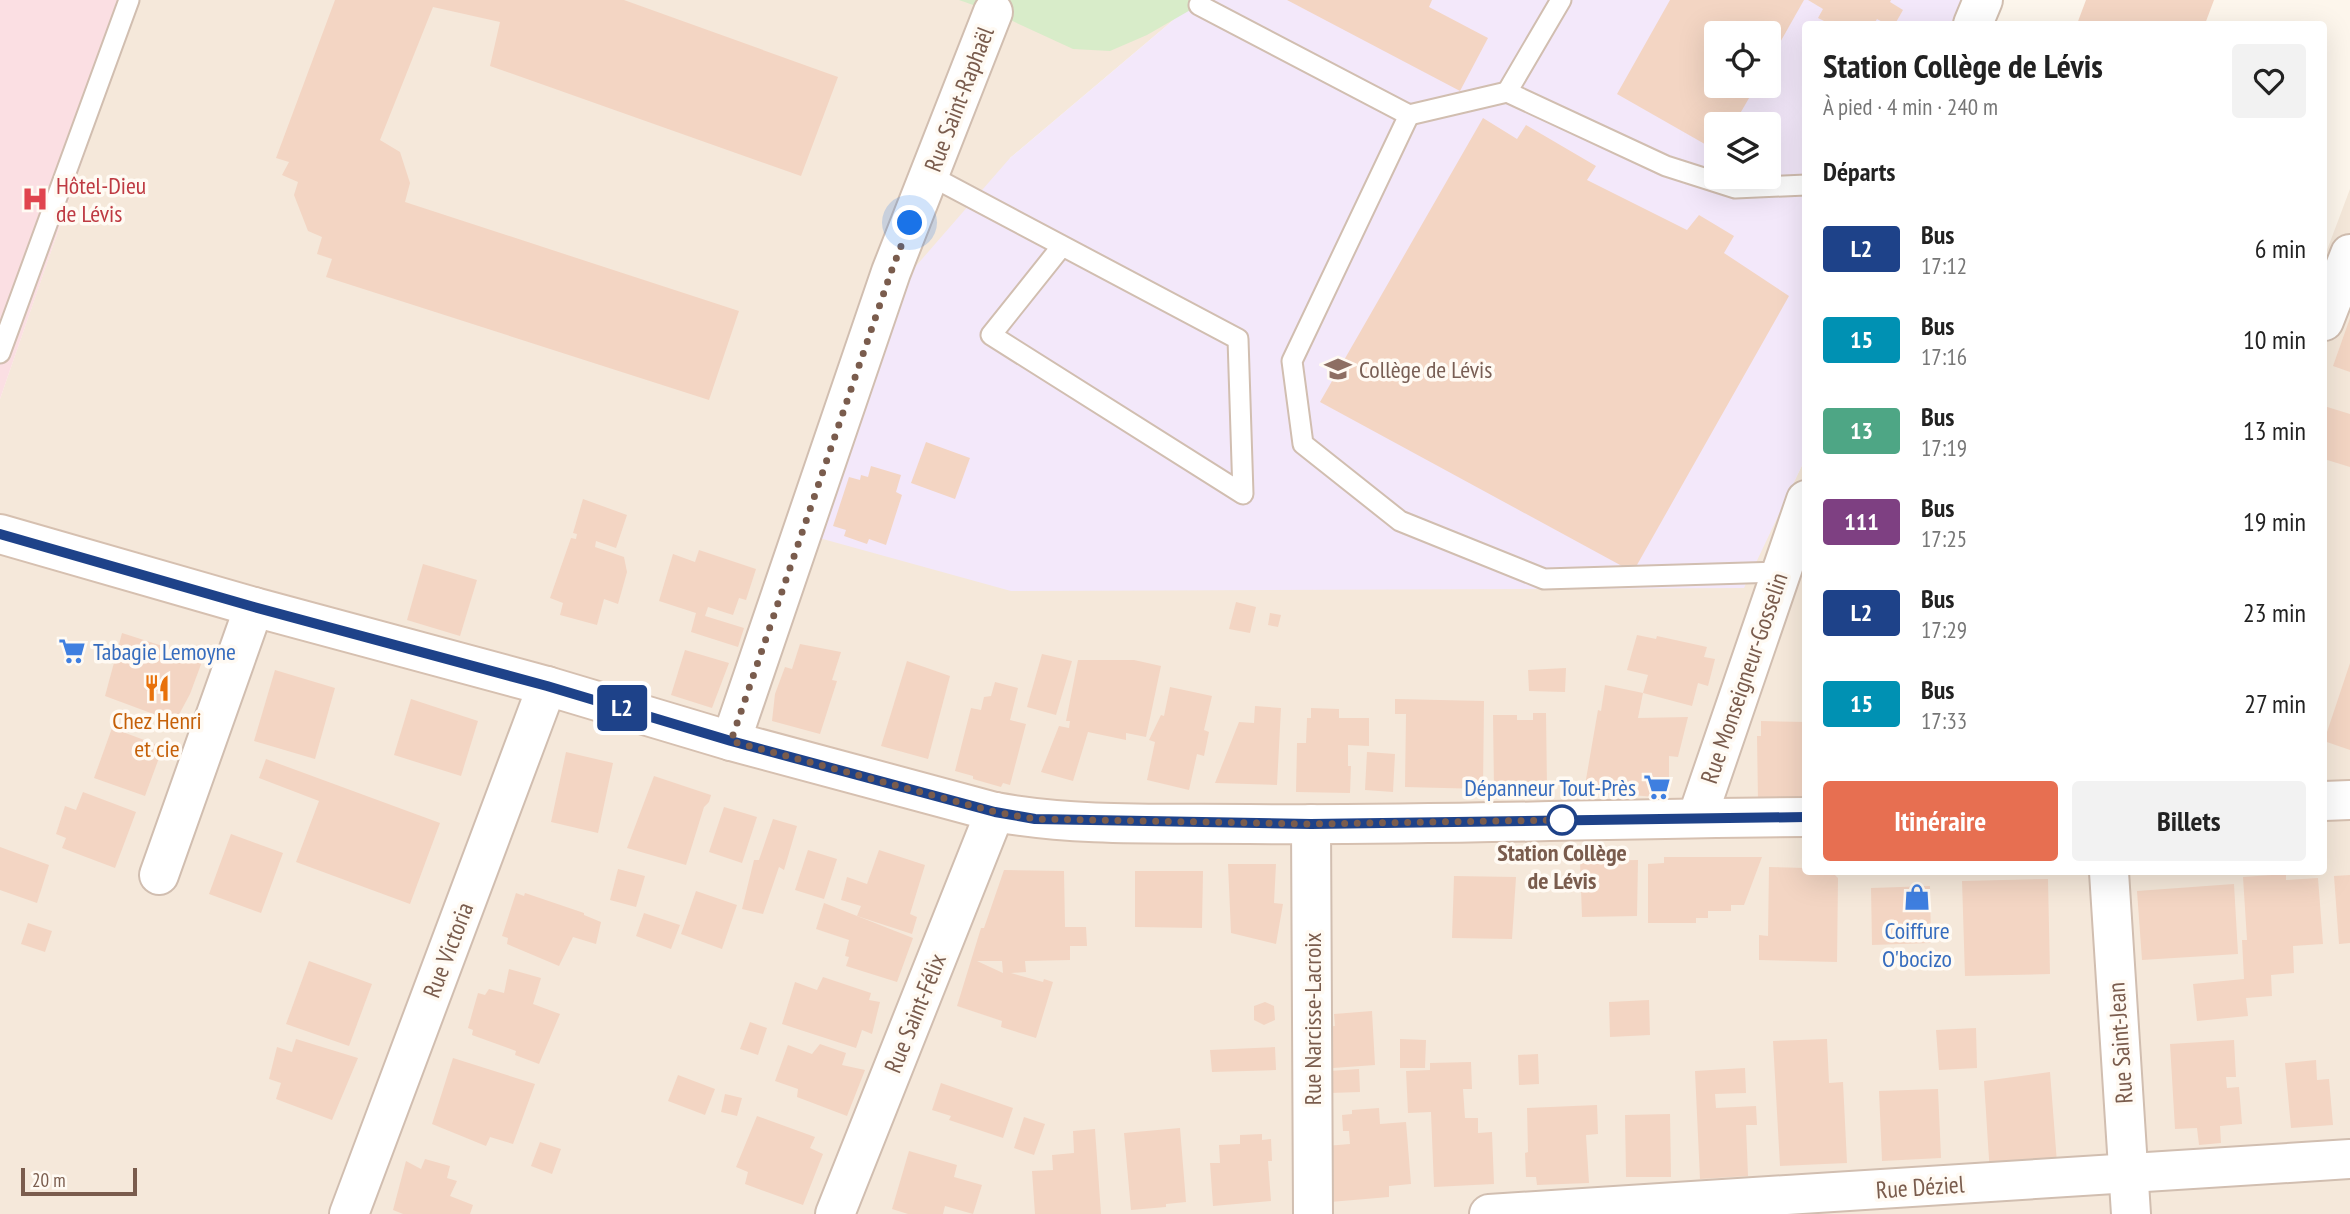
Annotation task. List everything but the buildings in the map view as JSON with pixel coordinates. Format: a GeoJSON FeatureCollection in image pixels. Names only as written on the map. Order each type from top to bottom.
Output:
{"type":"FeatureCollection","features":[{"type":"Feature","properties":{"kind":"street"},"geometry":{"type":"LineString","coordinates":[[1974,21],[1983,0]]}},
{"type":"Feature","properties":{"kind":"street","name":"Rue Saint-Raphaël"},"geometry":{"type":"LineString","coordinates":[[731,741],[891,272],[993,12]]}},
{"type":"Feature","properties":{"kind":"street"},"geometry":{"type":"LineString","coordinates":[[2327,313],[2350,254]]}},
{"type":"Feature","properties":{"kind":"street","name":"Rue Monseigneur-Gosselin"},"geometry":{"type":"LineString","coordinates":[[1696,818],[1790,569],[1802,517]]}},
{"type":"Feature","properties":{"kind":"street"},"geometry":{"type":"LineString","coordinates":[[2,541],[547,686],[731,741],[995,812],[1035,819],[1081,822],[1311,824],[1802,817]]}},
{"type":"Feature","properties":{"kind":"street"},"geometry":{"type":"LineString","coordinates":[[159,875],[254,607]]}},
{"type":"Feature","properties":{"kind":"street","name":"Rue Victoria"},"geometry":{"type":"LineString","coordinates":[[349,1214],[547,686]]}},
{"type":"Feature","properties":{"kind":"street"},"geometry":{"type":"LineString","coordinates":[[2327,801],[2350,800]]}},
{"type":"Feature","properties":{"kind":"street","name":"Rue Saint-Félix"},"geometry":{"type":"LineString","coordinates":[[835,1214],[995,812]]}},
{"type":"Feature","properties":{"kind":"street","name":"Rue Narcisse-Lacroix"},"geometry":{"type":"LineString","coordinates":[[1311,824],[1312,1214]]}},
{"type":"Feature","properties":{"kind":"street","name":"Rue Saint-Jean"},"geometry":{"type":"LineString","coordinates":[[2109,875],[2132,1214]]}},
{"type":"Feature","properties":{"kind":"street","name":"Rue Déziel"},"geometry":{"type":"LineString","coordinates":[[1489,1214],[2350,1159]]}},
{"type":"Feature","properties":{"kind":"lane"},"geometry":{"type":"LineString","coordinates":[[0,353],[130,0]]}},
{"type":"Feature","properties":{"kind":"lane"},"geometry":{"type":"LineString","coordinates":[[1507,92],[1561,0]]}},
{"type":"Feature","properties":{"kind":"lane"},"geometry":{"type":"LineString","coordinates":[[1199,5],[1409,116],[1507,92],[1666,166],[1700,177],[1735,188],[1802,185]]}},
{"type":"Feature","properties":{"kind":"lane"},"geometry":{"type":"LineString","coordinates":[[1409,116],[1292,361],[1303,444],[1400,521],[1544,579],[1790,569]]}},
{"type":"Feature","properties":{"kind":"lane"},"geometry":{"type":"LineString","coordinates":[[929,175],[1238,339],[1243,494],[991,335],[1062,246]]}},
{"type":"Feature","properties":{"kind":"shaded area","name":"Hôtel-Dieu de Lévis"},"geometry":{"type":"Polygon","coordinates":[[[0,0],[138,0],[0,399],[0,0]]]}},
{"type":"Feature","properties":{"kind":"shaded area"},"geometry":{"type":"Polygon","coordinates":[[[138,0],[1197,0],[1010,158],[1743,588],[1802,465],[1802,875],[2327,875],[2327,250],[2350,189],[2350,1214],[0,1214],[0,399],[138,0]]]}},
{"type":"Feature","properties":{"kind":"shaded area","name":"Collège de Lévis"},"geometry":{"type":"Polygon","coordinates":[[[1197,0],[1983,0],[1974,21],[1802,21],[1802,465],[1744,588],[1011,591],[812,536],[902,282],[1010,158],[1197,0]]]}},
{"type":"Feature","properties":{"kind":"green space"},"geometry":{"type":"Polygon","coordinates":[[[959,0],[1189,0],[1199,5],[1147,35],[1110,51],[1073,49],[993,12],[959,0]]]}},
{"type":"Feature","properties":{"kind":"bus line","name":"L2"},"geometry":{"type":"LineString","coordinates":[[0,534],[254,607],[547,686],[731,741],[995,812],[1035,819],[1081,822],[1311,824],[1802,817]]}},
{"type":"Feature","properties":{"kind":"place","name":"Hôtel-Dieu de Lévis"},"geometry":{"type":"Point","coordinates":[35,199]}},
{"type":"Feature","properties":{"kind":"place","name":"Collège de Lévis"},"geometry":{"type":"Point","coordinates":[1338,369]}},
{"type":"Feature","properties":{"kind":"place","name":"Tabagie Lemoyne"},"geometry":{"type":"Point","coordinates":[72,651]}},
{"type":"Feature","properties":{"kind":"place","name":"Chez Henri et cie"},"geometry":{"type":"Point","coordinates":[157,688]}},
{"type":"Feature","properties":{"kind":"place","name":"Dépanneur Tout-Près"},"geometry":{"type":"Point","coordinates":[1657,787]}},
{"type":"Feature","properties":{"kind":"place","name":"Station Collège de Lévis"},"geometry":{"type":"Point","coordinates":[1562,820]}},
{"type":"Feature","properties":{"kind":"place","name":"Coiffure O'bocizo"},"geometry":{"type":"Point","coordinates":[1917,897]}},
{"type":"Feature","properties":{"kind":"route"},"geometry":{"type":"LineString","coordinates":[[910,223],[731,741],[995,812],[1035,819],[1081,822],[1311,824],[1562,820]]}}]}
